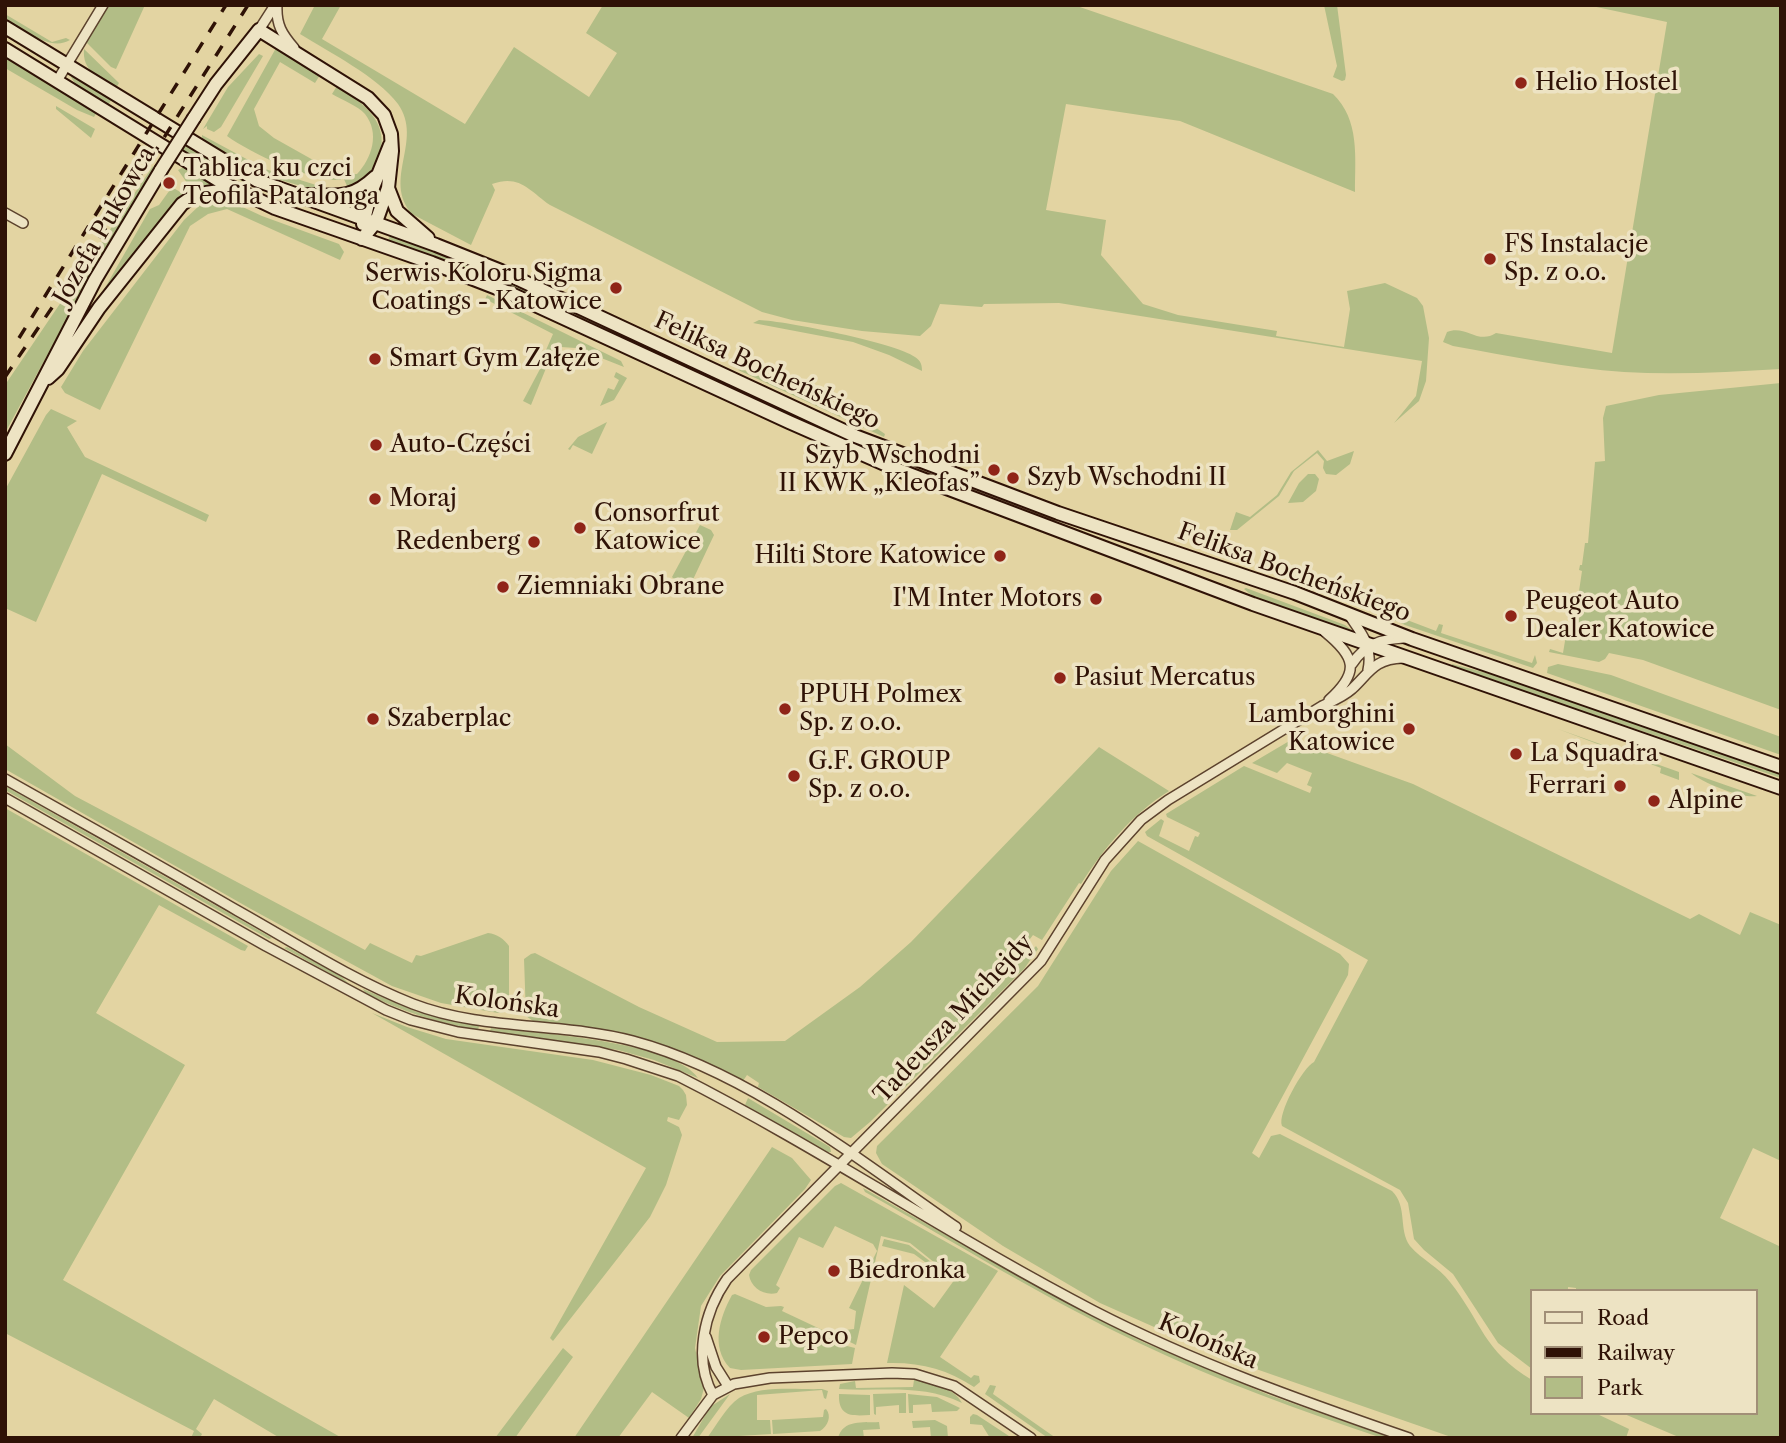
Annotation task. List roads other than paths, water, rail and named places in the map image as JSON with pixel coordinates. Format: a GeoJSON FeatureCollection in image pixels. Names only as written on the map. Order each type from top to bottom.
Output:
{"type":"FeatureCollection","features":[{"type":"Feature","properties":{"kind":"main road","name":"Feliksa Bocheńskiego"},"geometry":{"type":"LineString","coordinates":[[5,27],[237,169],[296,195],[370,220],[501,271],[890,450],[1070,517],[1205,561],[1410,638],[1781,767]]}},
{"type":"Feature","properties":{"kind":"main road"},"geometry":{"type":"LineString","coordinates":[[260,30],[377,106],[388,125],[393,160],[388,188],[362,239]]}},
{"type":"Feature","properties":{"kind":"main road","name":"Józefa Pukowca"},"geometry":{"type":"LineString","coordinates":[[5,454],[95,280],[161,170],[216,84],[260,30]]}},
{"type":"Feature","properties":{"kind":"main road","name":"Feliksa Bocheńskiego"},"geometry":{"type":"LineString","coordinates":[[5,49],[240,192],[275,208],[432,262],[540,305],[896,469],[1368,645],[1781,788]]}},
{"type":"Feature","properties":{"kind":"main road"},"geometry":{"type":"LineString","coordinates":[[370,220],[378,175],[391,142]]}},
{"type":"Feature","properties":{"kind":"main road"},"geometry":{"type":"LineString","coordinates":[[296,195],[347,195],[364,188],[378,175]]}},
{"type":"Feature","properties":{"kind":"main road"},"geometry":{"type":"LineString","coordinates":[[388,188],[397,211],[436,245]]}},
{"type":"Feature","properties":{"kind":"main road"},"geometry":{"type":"LineString","coordinates":[[42,382],[58,369],[99,308],[182,204],[209,191],[240,192]]}},
{"type":"Feature","properties":{"kind":"street"},"geometry":{"type":"LineString","coordinates":[[57,81],[103,5]]}},
{"type":"Feature","properties":{"kind":"street","name":"Józefa Pukowca"},"geometry":{"type":"LineString","coordinates":[[260,30],[276,5]]}},
{"type":"Feature","properties":{"kind":"street","name":"Józefa Pukowca"},"geometry":{"type":"LineString","coordinates":[[276,5],[281,33],[300,55]]}},
{"type":"Feature","properties":{"kind":"street"},"geometry":{"type":"LineString","coordinates":[[5,213],[23,223]]}},
{"type":"Feature","properties":{"kind":"street"},"geometry":{"type":"LineString","coordinates":[[1346,612],[1368,645],[1368,670]]}},
{"type":"Feature","properties":{"kind":"street"},"geometry":{"type":"LineString","coordinates":[[1321,628],[1339,643],[1352,664]]}},
{"type":"Feature","properties":{"kind":"street"},"geometry":{"type":"LineString","coordinates":[[1368,645],[1410,638]]}},
{"type":"Feature","properties":{"kind":"street","name":"Tadeusza Michejdy"},"geometry":{"type":"LineString","coordinates":[[1322,706],[1348,680],[1352,664],[1368,645]]}},
{"type":"Feature","properties":{"kind":"street","name":"Tadeusza Michejdy"},"geometry":{"type":"LineString","coordinates":[[713,1395],[702,1360],[705,1334],[712,1308],[727,1279],[1041,961],[1100,867],[1141,820],[1168,800],[1350,691],[1368,670],[1381,662],[1405,657]]}},
{"type":"Feature","properties":{"kind":"street","name":"Kolońska"},"geometry":{"type":"LineString","coordinates":[[5,779],[392,996],[452,1015],[604,1035],[660,1049],[709,1069],[749,1090],[851,1154],[1000,1258]]}},
{"type":"Feature","properties":{"kind":"street","name":"Kolońska"},"geometry":{"type":"LineString","coordinates":[[5,798],[266,946],[386,1010],[411,1020],[458,1032],[599,1052],[652,1066],[703,1089],[1094,1311],[1192,1358],[1312,1405],[1409,1438]]}},
{"type":"Feature","properties":{"kind":"street"},"geometry":{"type":"LineString","coordinates":[[705,1334],[716,1367],[728,1386]]}},
{"type":"Feature","properties":{"kind":"street"},"geometry":{"type":"LineString","coordinates":[[681,1438],[713,1395],[728,1386],[749,1380],[915,1374],[954,1386],[1031,1438]]}},
{"type":"Feature","properties":{"kind":"railway"},"geometry":{"type":"LineString","coordinates":[[19,338],[226,5]]}},
{"type":"Feature","properties":{"kind":"railway"},"geometry":{"type":"LineString","coordinates":[[5,377],[120,207],[248,5]]}},
{"type":"Feature","properties":{"kind":"place","name":"Helio Hostel"},"geometry":{"type":"Point","coordinates":[1521,83]}},
{"type":"Feature","properties":{"kind":"place","name":"Tablica ku czci Teofila Patalonga"},"geometry":{"type":"Point","coordinates":[169,183]}},
{"type":"Feature","properties":{"kind":"place","name":"FS Instalacje Sp. z o.o."},"geometry":{"type":"Point","coordinates":[1490,259]}},
{"type":"Feature","properties":{"kind":"place","name":"Serwis Koloru Sigma Coatings - Katowice"},"geometry":{"type":"Point","coordinates":[616,288]}},
{"type":"Feature","properties":{"kind":"place","name":"Smart Gym Załęże"},"geometry":{"type":"Point","coordinates":[375,359]}},
{"type":"Feature","properties":{"kind":"place","name":"Auto-Części"},"geometry":{"type":"Point","coordinates":[376,445]}},
{"type":"Feature","properties":{"kind":"place","name":"Szyb Wschodni II KWK „Kleofas”"},"geometry":{"type":"Point","coordinates":[994,470]}},
{"type":"Feature","properties":{"kind":"place","name":"Szyb Wschodni II"},"geometry":{"type":"Point","coordinates":[1013,478]}},
{"type":"Feature","properties":{"kind":"place","name":"Moraj"},"geometry":{"type":"Point","coordinates":[375,499]}},
{"type":"Feature","properties":{"kind":"place","name":"Consorfrut Katowice"},"geometry":{"type":"Point","coordinates":[580,528]}},
{"type":"Feature","properties":{"kind":"place","name":"Redenberg"},"geometry":{"type":"Point","coordinates":[534,542]}},
{"type":"Feature","properties":{"kind":"place","name":"Hilti Store Katowice"},"geometry":{"type":"Point","coordinates":[1000,556]}},
{"type":"Feature","properties":{"kind":"place","name":"Ziemniaki Obrane"},"geometry":{"type":"Point","coordinates":[503,587]}},
{"type":"Feature","properties":{"kind":"place","name":"I'M Inter Motors"},"geometry":{"type":"Point","coordinates":[1096,599]}},
{"type":"Feature","properties":{"kind":"place","name":"Peugeot Auto Dealer Katowice"},"geometry":{"type":"Point","coordinates":[1511,616]}},
{"type":"Feature","properties":{"kind":"place","name":"Pasiut Mercatus"},"geometry":{"type":"Point","coordinates":[1060,678]}},
{"type":"Feature","properties":{"kind":"place","name":"PPUH Polmex Sp. z o.o."},"geometry":{"type":"Point","coordinates":[785,709]}},
{"type":"Feature","properties":{"kind":"place","name":"Szaberplac"},"geometry":{"type":"Point","coordinates":[373,719]}},
{"type":"Feature","properties":{"kind":"place","name":"Lamborghini Katowice"},"geometry":{"type":"Point","coordinates":[1409,729]}},
{"type":"Feature","properties":{"kind":"place","name":"La Squadra"},"geometry":{"type":"Point","coordinates":[1516,754]}},
{"type":"Feature","properties":{"kind":"place","name":"G.F. GROUP Sp. z o.o."},"geometry":{"type":"Point","coordinates":[794,776]}},
{"type":"Feature","properties":{"kind":"place","name":"Ferrari"},"geometry":{"type":"Point","coordinates":[1620,786]}},
{"type":"Feature","properties":{"kind":"place","name":"Alpine"},"geometry":{"type":"Point","coordinates":[1654,801]}},
{"type":"Feature","properties":{"kind":"place","name":"Biedronka"},"geometry":{"type":"Point","coordinates":[834,1271]}},
{"type":"Feature","properties":{"kind":"place","name":"Pepco"},"geometry":{"type":"Point","coordinates":[764,1337]}}]}
